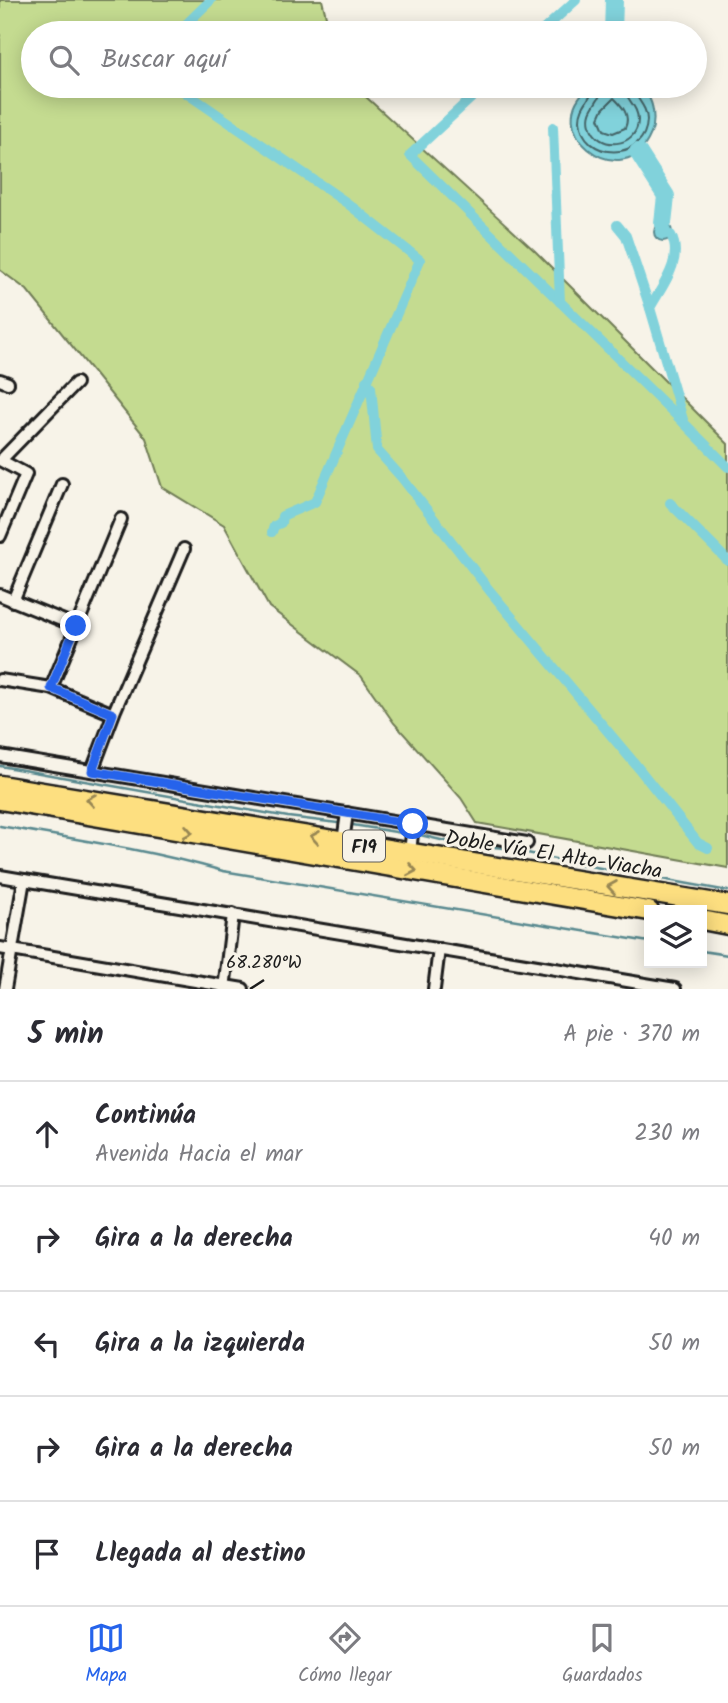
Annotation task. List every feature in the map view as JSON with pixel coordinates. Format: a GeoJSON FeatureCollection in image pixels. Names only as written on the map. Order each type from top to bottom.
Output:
{"type":"FeatureCollection","features":[{"type":"Feature","properties":{"kind":"highway","name":"Doble Vía El Alto-Viacha"},"geometry":{"type":"LineString","coordinates":[[0,785],[728,905]]}},
{"type":"Feature","properties":{"kind":"highway","name":"Doble Vía El Alto-Viacha"},"geometry":{"type":"LineString","coordinates":[[0,800],[644,910]]}},
{"type":"Feature","properties":{"kind":"highway"},"geometry":{"type":"LineString","coordinates":[[707,921],[728,925]]}},
{"type":"Feature","properties":{"kind":"street"},"geometry":{"type":"LineString","coordinates":[[0,536],[26,474],[1,460],[76,383]]}},
{"type":"Feature","properties":{"kind":"street"},"geometry":{"type":"LineString","coordinates":[[13,601],[62,484]]}},
{"type":"Feature","properties":{"kind":"street"},"geometry":{"type":"LineString","coordinates":[[51,688],[121,519]]}},
{"type":"Feature","properties":{"kind":"street"},"geometry":{"type":"LineString","coordinates":[[92,771],[113,714],[184,549]]}},
{"type":"Feature","properties":{"kind":"street"},"geometry":{"type":"LineString","coordinates":[[0,596],[76,626]]}},
{"type":"Feature","properties":{"kind":"street"},"geometry":{"type":"LineString","coordinates":[[0,680],[51,688],[113,714]]}},
{"type":"Feature","properties":{"kind":"street"},"geometry":{"type":"LineString","coordinates":[[0,756],[527,843]]}},
{"type":"Feature","properties":{"kind":"street"},"geometry":{"type":"LineString","coordinates":[[343,842],[347,813]]}},
{"type":"Feature","properties":{"kind":"street"},"geometry":{"type":"LineString","coordinates":[[410,853],[413,824]]}},
{"type":"Feature","properties":{"kind":"street"},"geometry":{"type":"LineString","coordinates":[[0,876],[675,989]]}},
{"type":"Feature","properties":{"kind":"street"},"geometry":{"type":"LineString","coordinates":[[5,989],[5,949],[24,880]]}},
{"type":"Feature","properties":{"kind":"street"},"geometry":{"type":"LineString","coordinates":[[224,987],[233,914]]}},
{"type":"Feature","properties":{"kind":"street"},"geometry":{"type":"LineString","coordinates":[[5,949],[243,989]]}},
{"type":"Feature","properties":{"kind":"street"},"geometry":{"type":"LineString","coordinates":[[434,989],[439,949]]}},
{"type":"Feature","properties":{"kind":"green space"},"geometry":{"type":"Polygon","coordinates":[[[0,0],[322,0],[327,21],[21,21],[21,98],[367,98],[535,251],[728,444],[728,868],[477,823],[461,798],[394,723],[361,676],[269,607],[224,525],[162,487],[146,438],[27,290],[0,270],[0,0]]]}},
{"type":"Feature","properties":{"kind":"water"},"geometry":{"type":"Polygon","coordinates":[[[580,98],[648,98],[654,119],[651,134],[635,155],[619,160],[603,158],[588,149],[577,136],[573,120],[576,103],[580,98]]]}},
{"type":"Feature","properties":{"kind":"water"},"geometry":{"type":"Polygon","coordinates":[[[663,223],[669,226],[672,232],[669,238],[663,241],[657,238],[654,232],[657,226],[663,223]]]}},
{"type":"Feature","properties":{"kind":"waterway"},"geometry":{"type":"LineString","coordinates":[[189,21],[211,0]]}},
{"type":"Feature","properties":{"kind":"waterway"},"geometry":{"type":"LineString","coordinates":[[553,21],[576,0]]}},
{"type":"Feature","properties":{"kind":"waterway"},"geometry":{"type":"LineString","coordinates":[[613,21],[614,0]]}},
{"type":"Feature","properties":{"kind":"waterway"},"geometry":{"type":"LineString","coordinates":[[194,98],[347,203],[420,260],[315,502],[282,516],[281,523],[274,526],[272,532]]}},
{"type":"Feature","properties":{"kind":"waterway"},"geometry":{"type":"LineString","coordinates":[[471,98],[410,155],[684,423]]}},
{"type":"Feature","properties":{"kind":"waterway"},"geometry":{"type":"LineString","coordinates":[[553,127],[560,302]]}},
{"type":"Feature","properties":{"kind":"waterway"},"geometry":{"type":"LineString","coordinates":[[638,152],[666,196],[663,223]]}},
{"type":"Feature","properties":{"kind":"waterway"},"geometry":{"type":"LineString","coordinates":[[617,225],[626,236],[650,308]]}},
{"type":"Feature","properties":{"kind":"waterway"},"geometry":{"type":"LineString","coordinates":[[671,235],[675,254],[673,263],[650,308],[684,423],[728,467]]}},
{"type":"Feature","properties":{"kind":"waterway"},"geometry":{"type":"LineString","coordinates":[[366,381],[371,387],[377,450],[698,843],[708,848]]}},
{"type":"Feature","properties":{"kind":"waterway"},"geometry":{"type":"LineString","coordinates":[[670,503],[728,561]]}},
{"type":"Feature","properties":{"kind":"waterway"},"geometry":{"type":"LineString","coordinates":[[0,766],[288,817],[338,823]]}},
{"type":"Feature","properties":{"kind":"waterway"},"geometry":{"type":"LineString","coordinates":[[353,825],[408,834]]}},
{"type":"Feature","properties":{"kind":"waterway"},"geometry":{"type":"LineString","coordinates":[[0,826],[140,851],[223,871],[644,941]]}},
{"type":"Feature","properties":{"kind":"waterway"},"geometry":{"type":"LineString","coordinates":[[420,835],[458,844],[505,848],[728,891]]}},
{"type":"Feature","properties":{"kind":"waterway"},"geometry":{"type":"LineString","coordinates":[[707,952],[728,955]]}},
{"type":"Feature","properties":{"kind":"route"},"geometry":{"type":"LineString","coordinates":[[76,626],[51,688],[113,714],[92,771],[413,824]]}}]}
